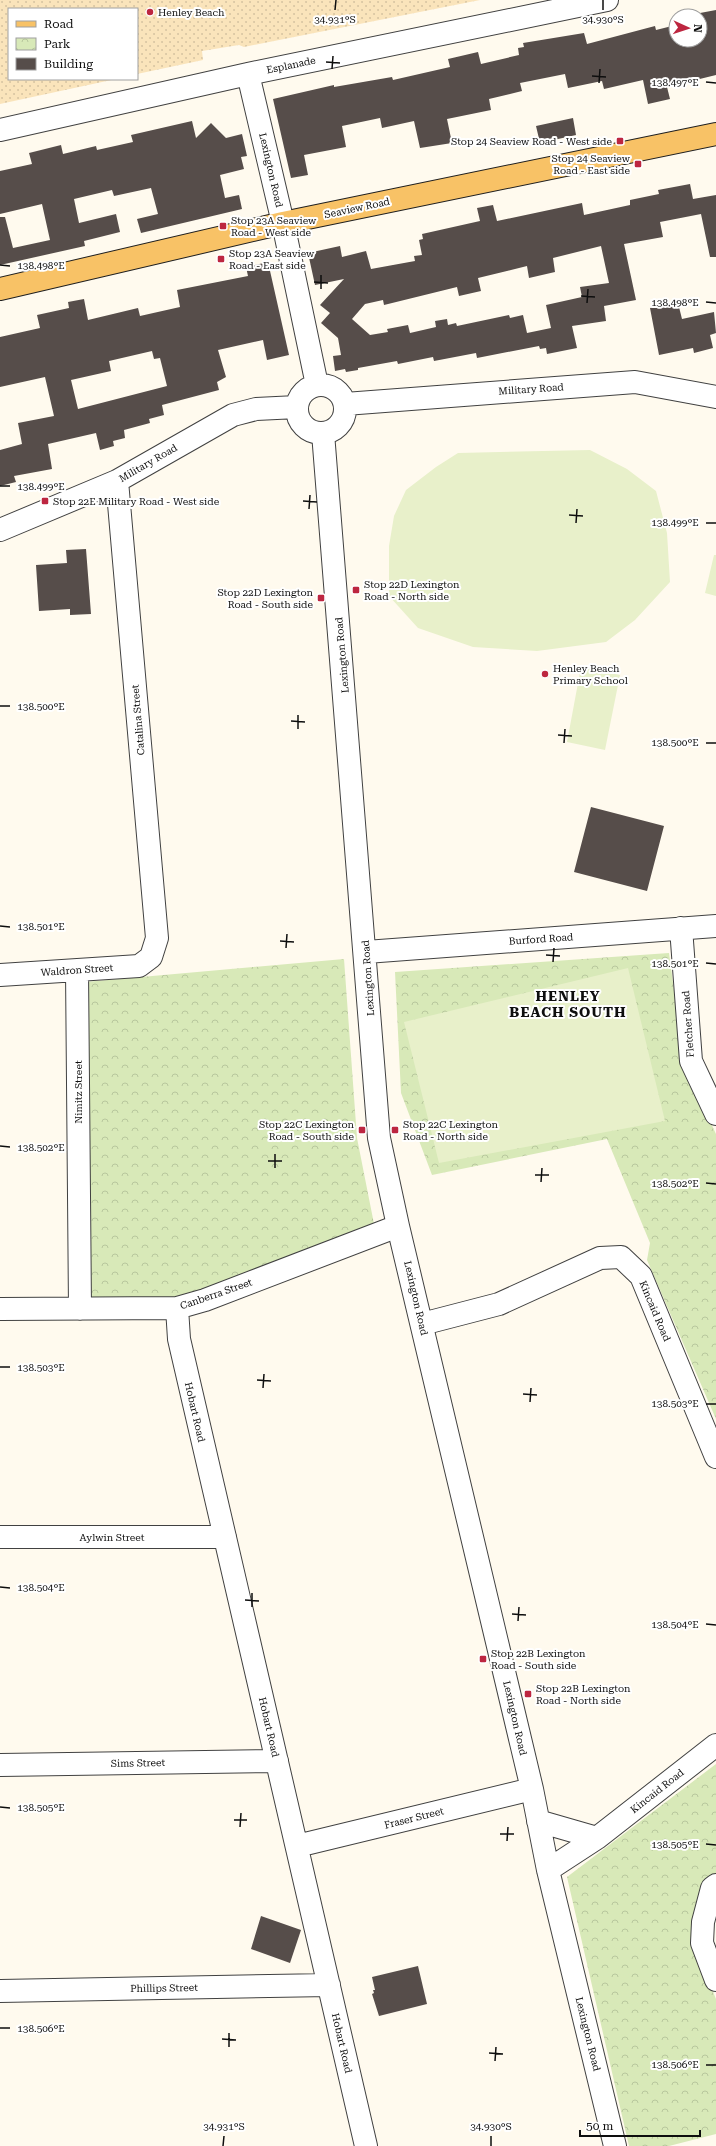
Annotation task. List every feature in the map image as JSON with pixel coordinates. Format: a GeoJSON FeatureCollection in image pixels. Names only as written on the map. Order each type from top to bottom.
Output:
{"type":"FeatureCollection","features":[{"type":"Feature","properties":{"kind":"main road","name":"Seaview Road"},"geometry":{"type":"LineString","coordinates":[[0,289],[283,223],[716,134]]}},
{"type":"Feature","properties":{"kind":"street","name":"Esplanade"},"geometry":{"type":"LineString","coordinates":[[0,130],[248,74],[607,0]]}},
{"type":"Feature","properties":{"kind":"street","name":"Lexington Road"},"geometry":{"type":"LineString","coordinates":[[248,74],[283,223],[317,385]]}},
{"type":"Feature","properties":{"kind":"street","name":"Military Road"},"geometry":{"type":"LineString","coordinates":[[345,404],[636,382],[716,397]]}},
{"type":"Feature","properties":{"kind":"street"},"geometry":{"type":"LineString","coordinates":[[317,385],[328,386],[335,389],[341,395],[345,404],[345,414],[338,426],[323,433],[309,429],[302,424],[297,407],[303,393],[317,385]]}},
{"type":"Feature","properties":{"kind":"street","name":"Military Road"},"geometry":{"type":"LineString","coordinates":[[0,530],[117,481],[233,415],[256,409],[297,407]]}},
{"type":"Feature","properties":{"kind":"street","name":"Lexington Road"},"geometry":{"type":"LineString","coordinates":[[323,433],[366,952],[379,1138],[398,1226],[532,1789],[548,1870],[615,2146]]}},
{"type":"Feature","properties":{"kind":"street","name":"Catalina Street"},"geometry":{"type":"LineString","coordinates":[[117,481],[157,938],[151,958]]}},
{"type":"Feature","properties":{"kind":"street","name":"Burford Road"},"geometry":{"type":"LineString","coordinates":[[366,952],[716,926]]}},
{"type":"Feature","properties":{"kind":"street","name":"Fletcher Road"},"geometry":{"type":"LineString","coordinates":[[681,928],[691,1061],[716,1114]]}},
{"type":"Feature","properties":{"kind":"street","name":"Waldron Street"},"geometry":{"type":"LineString","coordinates":[[0,974],[139,966],[151,958]]}},
{"type":"Feature","properties":{"kind":"street","name":"Nimitz Street"},"geometry":{"type":"LineString","coordinates":[[77,970],[80,1309]]}},
{"type":"Feature","properties":{"kind":"street","name":"Canberra Street"},"geometry":{"type":"LineString","coordinates":[[0,1309],[177,1308],[205,1300],[398,1226]]}},
{"type":"Feature","properties":{"kind":"street","name":"Kincaid Road"},"geometry":{"type":"LineString","coordinates":[[422,1324],[499,1304],[600,1258],[622,1257],[641,1276],[716,1456]]}},
{"type":"Feature","properties":{"kind":"street","name":"Hobart Road"},"geometry":{"type":"LineString","coordinates":[[177,1308],[178,1339],[366,2146]]}},
{"type":"Feature","properties":{"kind":"street","name":"Aylwin Street"},"geometry":{"type":"LineString","coordinates":[[0,1537],[225,1537]]}},
{"type":"Feature","properties":{"kind":"street","name":"Kincaid Road"},"geometry":{"type":"LineString","coordinates":[[548,1870],[597,1838],[716,1745]]}},
{"type":"Feature","properties":{"kind":"street","name":"Sims Street"},"geometry":{"type":"LineString","coordinates":[[0,1765],[277,1761]]}},
{"type":"Feature","properties":{"kind":"street","name":"Fraser Street"},"geometry":{"type":"LineString","coordinates":[[297,1846],[532,1789]]}},
{"type":"Feature","properties":{"kind":"street"},"geometry":{"type":"LineString","coordinates":[[538,1821],[597,1838]]}},
{"type":"Feature","properties":{"kind":"street"},"geometry":{"type":"LineString","coordinates":[[716,1885],[712,1888],[703,1922],[702,1943],[716,1980]]}},
{"type":"Feature","properties":{"kind":"street","name":"Phillips Street"},"geometry":{"type":"LineString","coordinates":[[0,1991],[329,1985]]}},
{"type":"Feature","properties":{"kind":"sand"},"geometry":{"type":"Polygon","coordinates":[[[0,0],[480,0],[244,47],[239,45],[202,51],[203,60],[138,74],[138,8],[8,8],[8,80],[111,80],[0,104],[0,0]]]}},
{"type":"Feature","properties":{"kind":"green space"},"geometry":{"type":"Polygon","coordinates":[[[590,450],[627,469],[656,491],[667,533],[670,582],[635,620],[606,642],[537,651],[473,647],[418,628],[389,596],[389,546],[394,516],[406,490],[436,467],[458,453],[590,450]]]}},
{"type":"Feature","properties":{"kind":"green space"},"geometry":{"type":"Polygon","coordinates":[[[714,555],[716,555],[716,596],[705,593],[714,555]]]}},
{"type":"Feature","properties":{"kind":"green space"},"geometry":{"type":"Polygon","coordinates":[[[581,667],[620,675],[605,750],[567,742],[581,667]]]}},
{"type":"Feature","properties":{"kind":"green space"},"geometry":{"type":"Polygon","coordinates":[[[669,953],[684,1066],[716,1134],[716,1419],[647,1260],[650,1243],[607,1139],[432,1175],[401,1093],[395,972],[669,953]]]}},
{"type":"Feature","properties":{"kind":"green space"},"geometry":{"type":"Polygon","coordinates":[[[344,959],[357,1138],[375,1229],[189,1299],[89,1300],[85,982],[344,959]]]}},
{"type":"Feature","properties":{"kind":"green space"},"geometry":{"type":"Polygon","coordinates":[[[628,968],[665,1121],[439,1163],[404,1022],[628,968]]]}},
{"type":"Feature","properties":{"kind":"green space"},"geometry":{"type":"Polygon","coordinates":[[[716,1764],[716,1875],[702,1965],[716,1999],[716,2134],[669,2146],[629,2146],[567,1877],[716,1764]]]}},
{"type":"Feature","properties":{"kind":"building"},"geometry":{"type":"Polygon","coordinates":[[[716,10],[716,75],[667,87],[670,99],[648,104],[643,80],[604,89],[602,81],[568,88],[565,74],[520,83],[522,91],[489,99],[491,110],[447,119],[452,143],[420,148],[414,121],[382,128],[380,118],[342,126],[346,147],[304,155],[308,175],[291,178],[273,99],[334,85],[334,87],[392,77],[393,80],[450,67],[448,59],[478,52],[481,64],[519,55],[518,48],[524,47],[523,43],[584,33],[587,44],[655,26],[656,30],[668,27],[668,48],[708,48],[708,12],[716,10]]]}},
{"type":"Feature","properties":{"kind":"building"},"geometry":{"type":"Polygon","coordinates":[[[573,118],[576,135],[540,143],[536,126],[573,118]]]}},
{"type":"Feature","properties":{"kind":"building"},"geometry":{"type":"Polygon","coordinates":[[[192,121],[196,138],[211,123],[226,138],[242,134],[247,156],[241,157],[244,169],[220,175],[225,198],[239,195],[242,209],[141,233],[137,219],[158,214],[151,188],[114,196],[112,190],[74,199],[79,223],[116,214],[120,232],[84,241],[85,246],[0,265],[0,217],[5,217],[13,248],[50,240],[42,204],[0,214],[0,171],[32,164],[29,153],[61,145],[63,154],[96,146],[97,150],[133,142],[131,135],[192,121]]]}},
{"type":"Feature","properties":{"kind":"building"},"geometry":{"type":"Polygon","coordinates":[[[690,184],[693,199],[716,195],[716,257],[710,257],[701,214],[660,222],[663,237],[624,244],[636,300],[604,306],[606,321],[572,326],[577,348],[547,354],[546,348],[540,349],[539,346],[477,358],[476,353],[434,361],[433,357],[398,364],[397,361],[358,368],[358,370],[346,372],[345,369],[335,371],[333,356],[341,355],[338,338],[321,323],[330,313],[320,305],[344,279],[315,285],[308,253],[340,246],[342,257],[366,251],[371,269],[415,261],[414,256],[422,255],[419,240],[423,239],[422,234],[480,221],[477,208],[493,205],[497,221],[582,203],[584,215],[630,205],[630,200],[659,194],[658,190],[690,184]],[[601,246],[553,258],[555,272],[529,278],[527,266],[478,278],[481,291],[459,296],[457,287],[384,305],[383,300],[365,304],[352,319],[370,335],[388,332],[387,329],[408,325],[410,333],[436,327],[435,321],[447,319],[448,325],[456,323],[457,326],[509,315],[510,318],[523,315],[527,333],[551,328],[546,305],[582,297],[580,287],[609,283],[601,246]]]}},
{"type":"Feature","properties":{"kind":"building"},"geometry":{"type":"Polygon","coordinates":[[[268,262],[289,355],[267,360],[263,340],[218,350],[226,377],[217,382],[219,390],[162,405],[164,415],[149,419],[150,423],[124,430],[125,438],[113,441],[114,446],[100,450],[96,433],[48,444],[52,469],[14,476],[16,482],[0,486],[0,450],[22,444],[18,423],[54,416],[45,377],[0,387],[0,337],[40,328],[37,315],[69,308],[68,302],[84,299],[88,320],[138,308],[140,316],[180,307],[177,290],[248,276],[246,267],[268,262]],[[152,351],[109,361],[111,371],[71,380],[78,409],[167,386],[160,358],[154,359],[152,351]]]}},
{"type":"Feature","properties":{"kind":"building"},"geometry":{"type":"Polygon","coordinates":[[[678,303],[682,319],[714,312],[716,333],[710,335],[713,348],[694,353],[693,348],[659,355],[650,308],[678,303]]]}},
{"type":"Feature","properties":{"kind":"building"},"geometry":{"type":"Polygon","coordinates":[[[86,549],[91,614],[70,615],[70,609],[39,611],[36,565],[67,563],[66,550],[86,549]]]}},
{"type":"Feature","properties":{"kind":"building"},"geometry":{"type":"Polygon","coordinates":[[[591,807],[664,826],[647,891],[574,872],[591,807]]]}},
{"type":"Feature","properties":{"kind":"building"},"geometry":{"type":"Polygon","coordinates":[[[261,1916],[301,1930],[290,1963],[251,1949],[261,1916]]]}},
{"type":"Feature","properties":{"kind":"building"},"geometry":{"type":"Polygon","coordinates":[[[418,1966],[427,2004],[379,2016],[372,1994],[374,1993],[373,1990],[375,1990],[372,1977],[418,1966]]]}},
{"type":"Feature","properties":{"kind":"place","name":"Henley Beach"},"geometry":{"type":"Point","coordinates":[150,12]}},
{"type":"Feature","properties":{"kind":"place","name":"Stop 24 Seaview Road - West side"},"geometry":{"type":"Point","coordinates":[620,141]}},
{"type":"Feature","properties":{"kind":"place","name":"Stop 24 Seaview Road - East side"},"geometry":{"type":"Point","coordinates":[638,164]}},
{"type":"Feature","properties":{"kind":"place","name":"Stop 23A Seaview Road - West side"},"geometry":{"type":"Point","coordinates":[223,226]}},
{"type":"Feature","properties":{"kind":"place","name":"Stop 23A Seaview Road - East side"},"geometry":{"type":"Point","coordinates":[221,259]}},
{"type":"Feature","properties":{"kind":"place","name":"Stop 22E Military Road - West side"},"geometry":{"type":"Point","coordinates":[45,501]}},
{"type":"Feature","properties":{"kind":"place","name":"Stop 22D Lexington Road - North side"},"geometry":{"type":"Point","coordinates":[356,590]}},
{"type":"Feature","properties":{"kind":"place","name":"Stop 22D Lexington Road - South side"},"geometry":{"type":"Point","coordinates":[321,598]}},
{"type":"Feature","properties":{"kind":"place","name":"Henley Beach Primary School"},"geometry":{"type":"Point","coordinates":[545,674]}},
{"type":"Feature","properties":{"kind":"place","name":"Stop 22C Lexington Road - South side"},"geometry":{"type":"Point","coordinates":[362,1130]}},
{"type":"Feature","properties":{"kind":"place","name":"Stop 22C Lexington Road - North side"},"geometry":{"type":"Point","coordinates":[395,1130]}},
{"type":"Feature","properties":{"kind":"place","name":"Stop 22B Lexington Road - South side"},"geometry":{"type":"Point","coordinates":[483,1659]}},
{"type":"Feature","properties":{"kind":"place","name":"Stop 22B Lexington Road - North side"},"geometry":{"type":"Point","coordinates":[528,1694]}},
{"type":"Feature","properties":{"kind":"district","name":"HENLEY BEACH SOUTH"},"geometry":{"type":"Point","coordinates":[568,1004]}}]}
